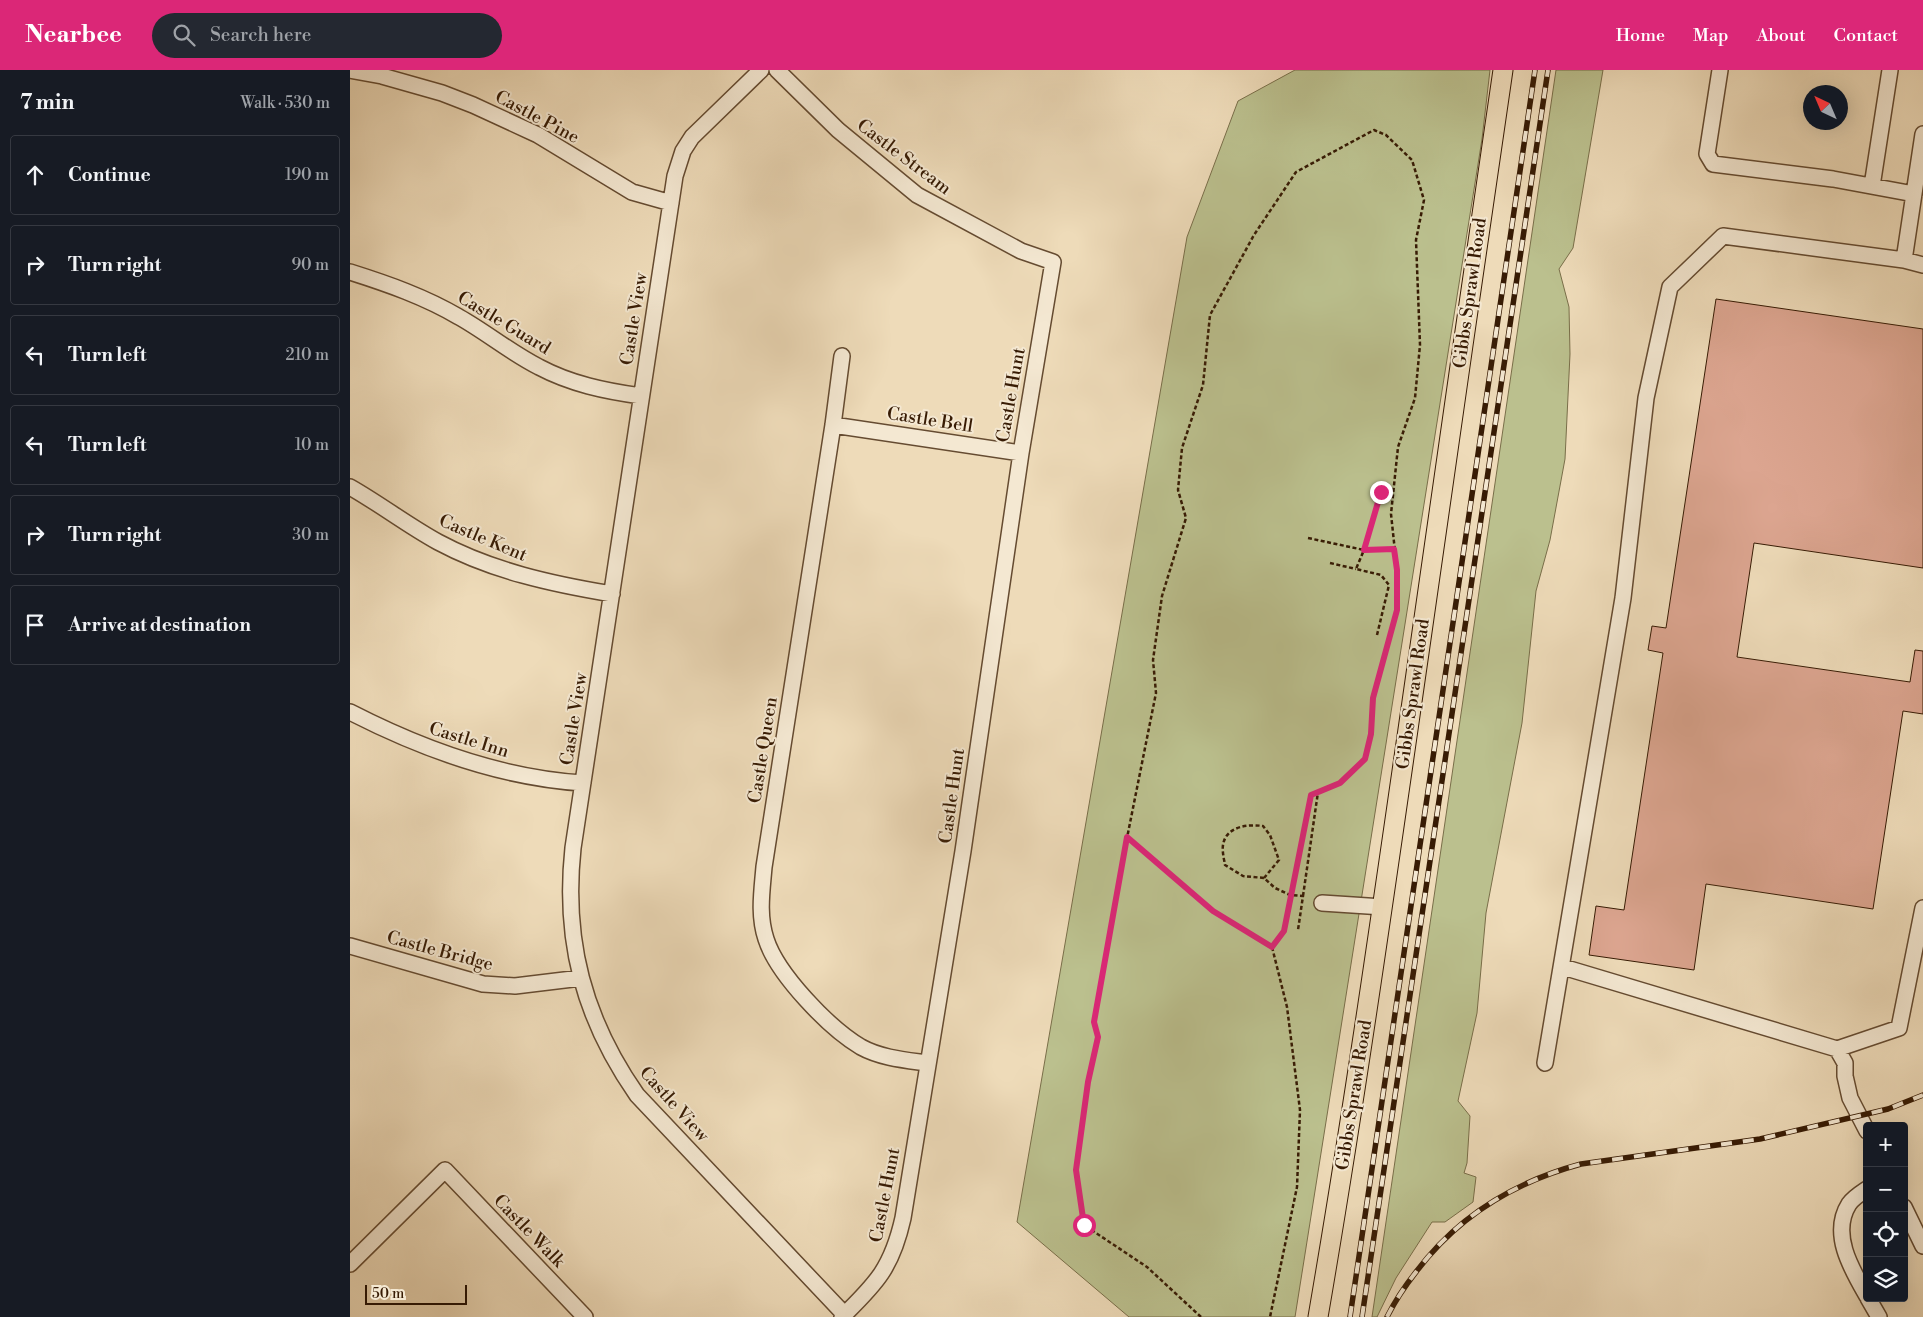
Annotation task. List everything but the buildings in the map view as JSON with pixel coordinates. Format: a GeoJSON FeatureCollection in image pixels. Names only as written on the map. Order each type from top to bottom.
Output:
{"type":"FeatureCollection","features":[{"type":"Feature","properties":{"kind":"main road","name":"Gibbs Sprawl Road"},"geometry":{"type":"LineString","coordinates":[[1318,1317],[1339,1195],[1383,908],[1455,398],[1504,70]]}},
{"type":"Feature","properties":{"kind":"street","name":"Castle Pine"},"geometry":{"type":"LineString","coordinates":[[350,70],[442,93],[473,105],[538,136],[632,192],[671,203]]}},
{"type":"Feature","properties":{"kind":"street","name":"Castle View"},"geometry":{"type":"LineString","coordinates":[[761,70],[692,137],[683,152],[675,176],[572,855],[570,906],[573,941],[581,978],[604,1042],[620,1070],[638,1095],[843,1316]]}},
{"type":"Feature","properties":{"kind":"street","name":"Castle Stream"},"geometry":{"type":"LineString","coordinates":[[777,70],[838,130],[917,195],[1021,251],[1053,262]]}},
{"type":"Feature","properties":{"kind":"street"},"geometry":{"type":"LineString","coordinates":[[1720,70],[1707,154],[1713,164],[1833,179],[1872,186],[1918,186]]}},
{"type":"Feature","properties":{"kind":"street"},"geometry":{"type":"LineString","coordinates":[[1872,186],[1890,70]]}},
{"type":"Feature","properties":{"kind":"street"},"geometry":{"type":"LineString","coordinates":[[1904,260],[1918,186],[1923,134]]}},
{"type":"Feature","properties":{"kind":"street"},"geometry":{"type":"LineString","coordinates":[[1545,1063],[1563,968],[1623,598],[1646,398],[1670,287],[1723,236],[1904,260],[1923,266]]}},
{"type":"Feature","properties":{"kind":"street","name":"Castle Hunt"},"geometry":{"type":"LineString","coordinates":[[843,1316],[879,1280],[891,1259],[900,1232],[963,851],[1021,453],[1053,262]]}},
{"type":"Feature","properties":{"kind":"street","name":"Castle Guard"},"geometry":{"type":"LineString","coordinates":[[350,272],[374,279],[425,299],[459,317],[538,367],[564,378],[615,392],[641,396]]}},
{"type":"Feature","properties":{"kind":"street","name":"Castle Queen"},"geometry":{"type":"LineString","coordinates":[[842,356],[833,425],[764,867],[761,912],[766,939],[778,963],[788,978],[822,1016],[860,1046],[885,1057],[927,1063]]}},
{"type":"Feature","properties":{"kind":"street","name":"Castle Bell"},"geometry":{"type":"LineString","coordinates":[[833,425],[1021,453]]}},
{"type":"Feature","properties":{"kind":"street","name":"Castle Kent"},"geometry":{"type":"LineString","coordinates":[[350,487],[438,542],[484,562],[518,574],[612,594]]}},
{"type":"Feature","properties":{"kind":"street","name":"Castle Inn"},"geometry":{"type":"LineString","coordinates":[[350,712],[413,743],[490,768],[554,781],[583,783]]}},
{"type":"Feature","properties":{"kind":"street"},"geometry":{"type":"LineString","coordinates":[[1322,903],[1383,908]]}},
{"type":"Feature","properties":{"kind":"street"},"geometry":{"type":"LineString","coordinates":[[1563,968],[1837,1049],[1899,1028],[1923,908]]}},
{"type":"Feature","properties":{"kind":"street","name":"Castle Bridge"},"geometry":{"type":"LineString","coordinates":[[350,946],[484,984],[515,986],[581,978]]}},
{"type":"Feature","properties":{"kind":"street"},"geometry":{"type":"LineString","coordinates":[[1837,1049],[1845,1063],[1845,1076],[1850,1098],[1863,1123]]}},
{"type":"Feature","properties":{"kind":"street","name":"Castle Walk"},"geometry":{"type":"LineString","coordinates":[[350,1264],[445,1170],[585,1317]]}},
{"type":"Feature","properties":{"kind":"street"},"geometry":{"type":"LineString","coordinates":[[1863,1192],[1849,1203],[1841,1232],[1844,1250],[1863,1290]]}},
{"type":"Feature","properties":{"kind":"street"},"geometry":{"type":"LineString","coordinates":[[1906,1212],[1923,1246]]}},
{"type":"Feature","properties":{"kind":"street"},"geometry":{"type":"LineString","coordinates":[[1870,1302],[1879,1317]]}},
{"type":"Feature","properties":{"kind":"path"},"geometry":{"type":"LineString","coordinates":[[1201,1317],[1147,1266],[1084,1225],[1076,1170],[1088,1082],[1098,1037],[1094,1022],[1127,837],[1156,693],[1154,660],[1162,596],[1186,518],[1178,490],[1182,448],[1203,385],[1210,315],[1254,235],[1296,172],[1374,130],[1386,135],[1412,160],[1424,200],[1416,240],[1420,346],[1416,398],[1398,447],[1391,514],[1397,570],[1397,610],[1373,698],[1371,734],[1365,759],[1340,783],[1311,795],[1284,931],[1272,947]]}},
{"type":"Feature","properties":{"kind":"path"},"geometry":{"type":"LineString","coordinates":[[1356,568],[1364,550],[1381,492]]}},
{"type":"Feature","properties":{"kind":"path"},"geometry":{"type":"LineString","coordinates":[[1308,538],[1364,550],[1394,549]]}},
{"type":"Feature","properties":{"kind":"path"},"geometry":{"type":"LineString","coordinates":[[1330,563],[1381,575],[1390,585],[1376,636]]}},
{"type":"Feature","properties":{"kind":"path"},"geometry":{"type":"LineString","coordinates":[[1298,930],[1318,792]]}},
{"type":"Feature","properties":{"kind":"path"},"geometry":{"type":"LineString","coordinates":[[1264,878],[1279,860],[1270,835],[1263,826],[1251,825],[1237,828],[1228,834],[1223,845],[1225,866],[1243,876],[1264,878],[1275,888],[1290,895],[1302,896]]}},
{"type":"Feature","properties":{"kind":"path"},"geometry":{"type":"LineString","coordinates":[[1127,837],[1213,911],[1272,947],[1287,1007],[1300,1110],[1297,1187],[1270,1317]]}},
{"type":"Feature","properties":{"kind":"green space"},"geometry":{"type":"Polygon","coordinates":[[[1295,70],[1490,70],[1482,139],[1295,1317],[1129,1317],[1017,1222],[1187,237],[1238,101],[1295,70]]]}},
{"type":"Feature","properties":{"kind":"green space"},"geometry":{"type":"Polygon","coordinates":[[[1556,70],[1603,70],[1573,248],[1559,269],[1569,307],[1570,354],[1565,459],[1550,540],[1536,591],[1522,723],[1486,913],[1477,1013],[1458,1101],[1470,1116],[1467,1163],[1464,1173],[1476,1177],[1473,1202],[1445,1222],[1432,1222],[1396,1278],[1377,1317],[1372,1317],[1556,70]]]}},
{"type":"Feature","properties":{"kind":"railway"},"geometry":{"type":"LineString","coordinates":[[1350,1317],[1535,70]]}},
{"type":"Feature","properties":{"kind":"railway"},"geometry":{"type":"LineString","coordinates":[[1362,1317],[1548,70]]}},
{"type":"Feature","properties":{"kind":"railway"},"geometry":{"type":"LineString","coordinates":[[1387,1317],[1412,1277],[1432,1252],[1450,1234],[1489,1204],[1533,1181],[1581,1164],[1760,1139],[1888,1109],[1923,1095]]}},
{"type":"Feature","properties":{"kind":"route"},"geometry":{"type":"LineString","coordinates":[[1084,1225],[1076,1170],[1088,1082],[1098,1037],[1094,1022],[1127,837],[1213,911],[1272,947],[1284,931],[1311,795],[1340,783],[1365,759],[1371,734],[1373,698],[1397,610],[1397,570],[1394,549],[1364,550],[1381,492]]}}]}
